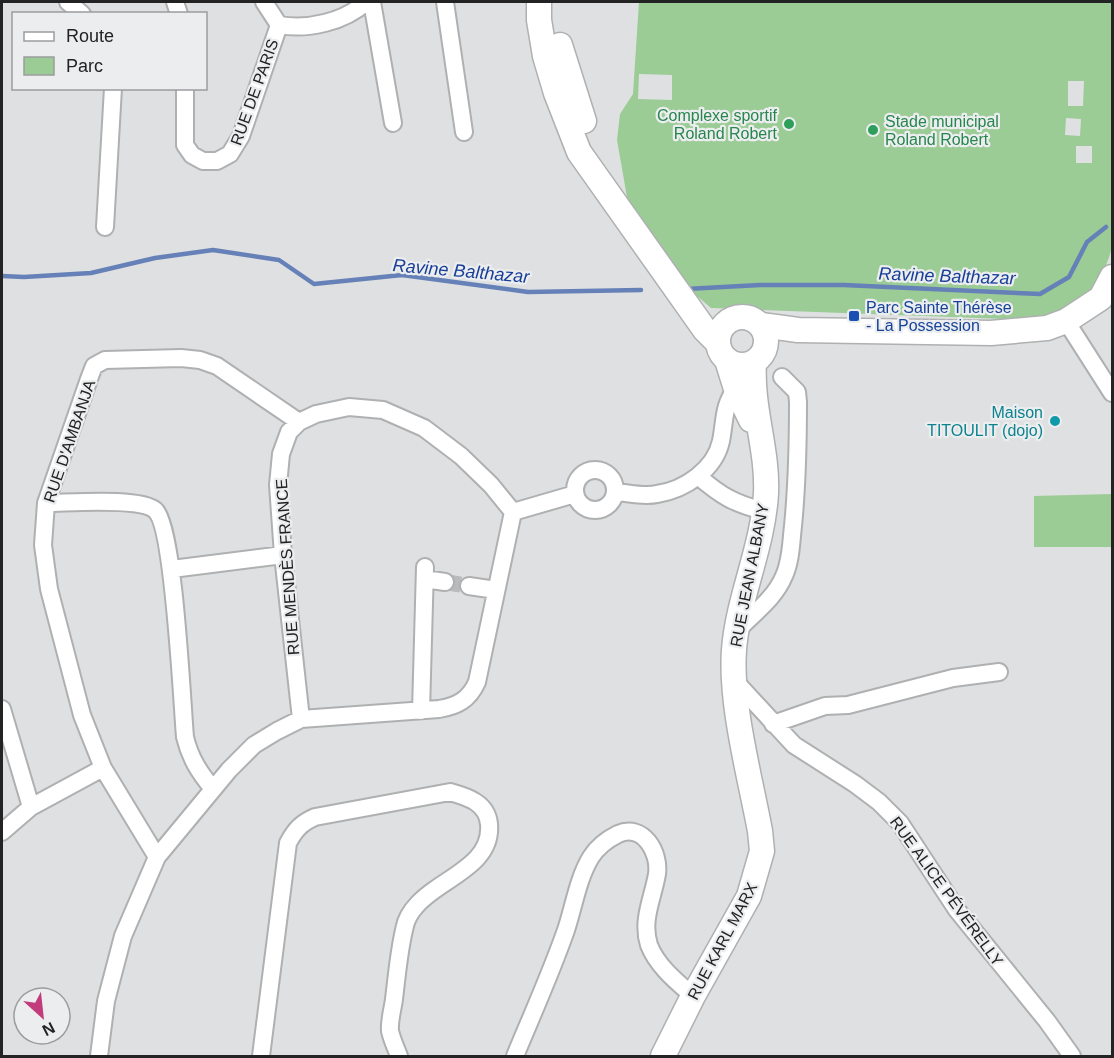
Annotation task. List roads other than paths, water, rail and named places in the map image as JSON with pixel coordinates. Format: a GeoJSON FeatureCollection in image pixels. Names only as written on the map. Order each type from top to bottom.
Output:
{"type":"FeatureCollection","features":[{"type":"Feature","properties":{"kind":"main road"},"geometry":{"type":"LineString","coordinates":[[539,2],[538,20],[545,56],[556,93],[579,152],[692,313],[710,324],[722,343],[742,365],[760,344],[798,330],[991,333],[1017,339],[1048,340],[1101,311],[1113,298]]}},
{"type":"Feature","properties":{"kind":"main road"},"geometry":{"type":"LineString","coordinates":[[555,2],[555,22],[568,76],[594,145],[625,216]]}},
{"type":"Feature","properties":{"kind":"main road"},"geometry":{"type":"LineString","coordinates":[[1070,327],[1101,297],[1113,277]]}},
{"type":"Feature","properties":{"kind":"main road"},"geometry":{"type":"LineString","coordinates":[[722,343],[734,318],[748,317],[760,344]]}},
{"type":"Feature","properties":{"kind":"main road","name":"RUE JEAN ALBANY"},"geometry":{"type":"LineString","coordinates":[[722,343],[736,389],[759,435]]}},
{"type":"Feature","properties":{"kind":"main road","name":"RUE JEAN ALBANY"},"geometry":{"type":"LineString","coordinates":[[734,680],[736,632],[762,533],[764,511],[765,470],[753,390],[760,344]]}},
{"type":"Feature","properties":{"kind":"main road","name":"RUE KARL MARX"},"geometry":{"type":"LineString","coordinates":[[663,1056],[693,996],[749,896],[762,851],[734,680]]}},
{"type":"Feature","properties":{"kind":"street"},"geometry":{"type":"LineString","coordinates":[[68,2],[80,12]]}},
{"type":"Feature","properties":{"kind":"street","name":"RUE DE PARIS"},"geometry":{"type":"LineString","coordinates":[[182,91],[184,145],[192,155],[203,161],[217,161],[230,154],[241,136],[279,25],[264,2]]}},
{"type":"Feature","properties":{"kind":"street"},"geometry":{"type":"LineString","coordinates":[[279,25],[291,27],[322,23],[351,13],[366,2]]}},
{"type":"Feature","properties":{"kind":"street"},"geometry":{"type":"LineString","coordinates":[[372,2],[393,123]]}},
{"type":"Feature","properties":{"kind":"street"},"geometry":{"type":"LineString","coordinates":[[445,2],[464,132]]}},
{"type":"Feature","properties":{"kind":"street"},"geometry":{"type":"LineString","coordinates":[[105,227],[113,90]]}},
{"type":"Feature","properties":{"kind":"street"},"geometry":{"type":"LineString","coordinates":[[1070,327],[1113,393]]}},
{"type":"Feature","properties":{"kind":"street","name":"RUE D'AMBANJA"},"geometry":{"type":"LineString","coordinates":[[157,857],[103,768],[82,715],[49,589],[43,545],[46,503],[94,366],[105,360],[181,358],[200,360],[217,366],[298,422]]}},
{"type":"Feature","properties":{"kind":"street"},"geometry":{"type":"LineString","coordinates":[[736,632],[762,608],[774,593],[784,577],[790,556],[797,482],[798,402],[797,392],[782,377]]}},
{"type":"Feature","properties":{"kind":"street"},"geometry":{"type":"LineString","coordinates":[[616,492],[655,495],[672,491],[698,476],[717,454],[725,407],[736,389]]}},
{"type":"Feature","properties":{"kind":"street"},"geometry":{"type":"LineString","coordinates":[[298,422],[316,414],[349,407],[383,410],[424,428],[461,456],[491,485],[513,512]]}},
{"type":"Feature","properties":{"kind":"street","name":"RUE MENDÈS FRANCE"},"geometry":{"type":"LineString","coordinates":[[298,422],[289,432],[281,454],[278,485],[283,555],[301,719]]}},
{"type":"Feature","properties":{"kind":"street"},"geometry":{"type":"LineString","coordinates":[[589,470],[599,470],[608,474],[614,482],[616,492],[608,506],[600,510],[584,508],[574,494],[575,484],[580,475],[589,470]]}},
{"type":"Feature","properties":{"kind":"street"},"geometry":{"type":"LineString","coordinates":[[698,476],[713,489],[737,504],[764,511]]}},
{"type":"Feature","properties":{"kind":"street"},"geometry":{"type":"LineString","coordinates":[[513,512],[574,494]]}},
{"type":"Feature","properties":{"kind":"street"},"geometry":{"type":"LineString","coordinates":[[46,503],[123,502],[142,504],[156,510],[164,525],[172,569],[185,737],[198,772],[213,789]]}},
{"type":"Feature","properties":{"kind":"street"},"geometry":{"type":"LineString","coordinates":[[99,1056],[106,1001],[123,936],[157,857],[213,789],[254,745],[301,719],[452,707],[464,701],[472,692],[477,682],[513,512]]}},
{"type":"Feature","properties":{"kind":"street"},"geometry":{"type":"LineString","coordinates":[[172,569],[283,555]]}},
{"type":"Feature","properties":{"kind":"street"},"geometry":{"type":"LineString","coordinates":[[421,711],[425,573],[445,582]]}},
{"type":"Feature","properties":{"kind":"street"},"geometry":{"type":"LineString","coordinates":[[469,586],[496,590]]}},
{"type":"Feature","properties":{"kind":"street"},"geometry":{"type":"LineString","coordinates":[[773,723],[825,706],[848,705],[953,678],[999,672]]}},
{"type":"Feature","properties":{"kind":"street","name":"RUE ALICE PÉVÉRELLY"},"geometry":{"type":"LineString","coordinates":[[734,680],[794,745],[855,784],[879,802],[900,823],[957,910],[1047,1021],[1072,1056]]}},
{"type":"Feature","properties":{"kind":"street"},"geometry":{"type":"LineString","coordinates":[[2,709],[31,807]]}},
{"type":"Feature","properties":{"kind":"street"},"geometry":{"type":"LineString","coordinates":[[2,832],[31,807],[103,768]]}},
{"type":"Feature","properties":{"kind":"street"},"geometry":{"type":"LineString","coordinates":[[261,1056],[288,843],[295,831],[304,822],[315,817],[450,792],[471,798],[484,809],[489,819],[490,831],[485,845],[474,861],[462,873],[415,906],[405,924],[390,1028],[399,1056]]}},
{"type":"Feature","properties":{"kind":"street"},"geometry":{"type":"LineString","coordinates":[[515,1056],[566,931],[586,864],[595,850],[606,840],[623,832],[639,833],[650,842],[653,849],[658,872],[647,918],[646,933],[655,956],[671,976],[693,996]]}},
{"type":"Feature","properties":{"kind":"waterway","name":"Ravine Balthazar"},"geometry":{"type":"LineString","coordinates":[[686,289],[760,285],[844,285],[1040,294],[1069,277],[1087,242],[1106,227]]}},
{"type":"Feature","properties":{"kind":"waterway","name":"Ravine Balthazar"},"geometry":{"type":"LineString","coordinates":[[2,276],[91,273],[155,258],[213,250],[279,260],[314,284],[402,275],[528,292],[641,290]]}},
{"type":"Feature","properties":{"kind":"tunnel"},"geometry":{"type":"LineString","coordinates":[[445,582],[469,586]]}},
{"type":"Feature","properties":{"kind":"place","name":"Complexe sportif Roland Robert"},"geometry":{"type":"Point","coordinates":[789,124]}},
{"type":"Feature","properties":{"kind":"place","name":"Stade municipal Roland Robert"},"geometry":{"type":"Point","coordinates":[873,130]}},
{"type":"Feature","properties":{"kind":"place","name":"Parc Sainte Thérèse - La Possession"},"geometry":{"type":"Point","coordinates":[854,316]}},
{"type":"Feature","properties":{"kind":"place","name":"Maison TITOULIT (dojo)"},"geometry":{"type":"Point","coordinates":[1055,421]}}]}
